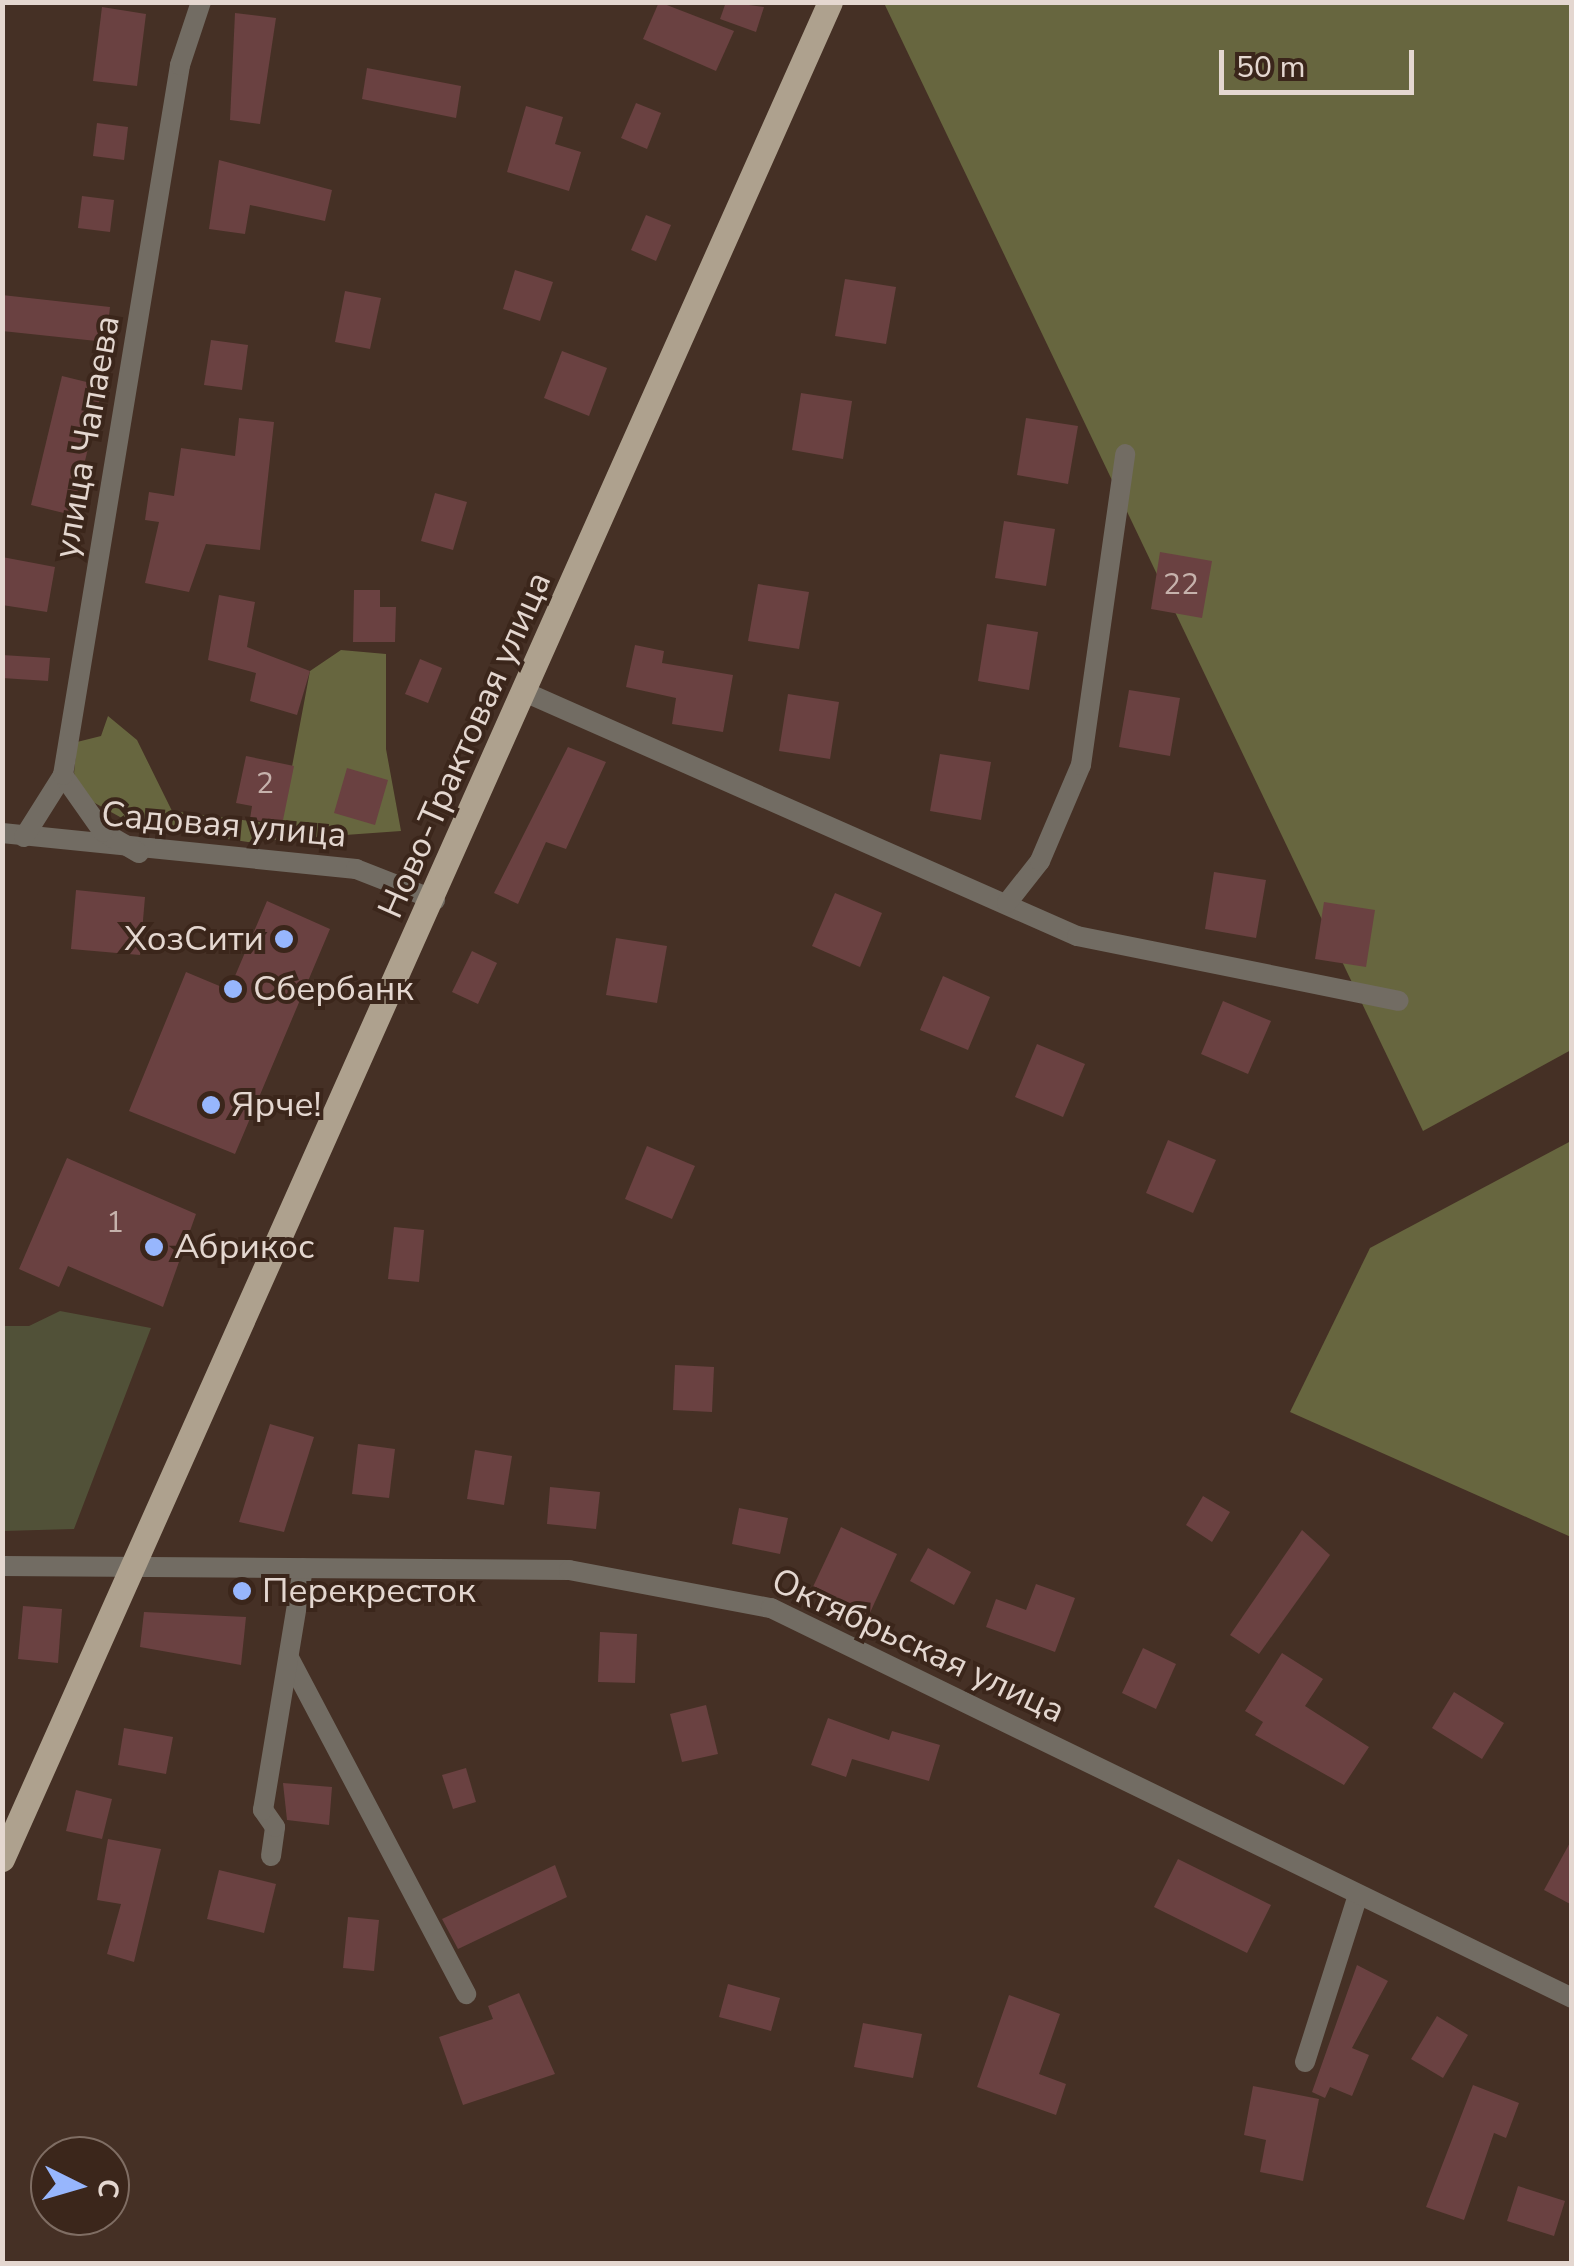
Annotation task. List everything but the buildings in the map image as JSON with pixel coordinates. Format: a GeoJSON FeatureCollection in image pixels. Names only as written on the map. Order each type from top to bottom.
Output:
{"type":"FeatureCollection","features":[{"type":"Feature","properties":{"kind":"main road","name":"Ново-Трактовая улица"},"geometry":{"type":"LineString","coordinates":[[2,1858],[435,900],[830,2]]}},
{"type":"Feature","properties":{"kind":"street","name":"улица Чапаева"},"geometry":{"type":"LineString","coordinates":[[63,775],[180,65],[201,2]]}},
{"type":"Feature","properties":{"kind":"street"},"geometry":{"type":"LineString","coordinates":[[1007,903],[1040,862],[1081,764],[1125,454]]}},
{"type":"Feature","properties":{"kind":"street"},"geometry":{"type":"LineString","coordinates":[[526,693],[1077,936],[1398,1001]]}},
{"type":"Feature","properties":{"kind":"street"},"geometry":{"type":"LineString","coordinates":[[13,836],[63,775],[103,832],[139,853]]}},
{"type":"Feature","properties":{"kind":"street","name":"Садовая улица"},"geometry":{"type":"LineString","coordinates":[[13,836],[139,853],[356,869],[435,900]]}},
{"type":"Feature","properties":{"kind":"street","name":"Октябрьская улица"},"geometry":{"type":"LineString","coordinates":[[2,1566],[135,1570],[569,1570],[772,1608],[1572,1998]]}},
{"type":"Feature","properties":{"kind":"street"},"geometry":{"type":"LineString","coordinates":[[271,1856],[275,1826],[263,1810],[303,1568]]}},
{"type":"Feature","properties":{"kind":"street"},"geometry":{"type":"LineString","coordinates":[[289,1658],[466,1994]]}},
{"type":"Feature","properties":{"kind":"street"},"geometry":{"type":"LineString","coordinates":[[1305,2062],[1358,1894]]}},
{"type":"Feature","properties":{"kind":"green space"},"geometry":{"type":"Polygon","coordinates":[[[60,1311],[151,1328],[74,1529],[3,1531],[3,1326],[29,1326],[60,1311]]]}},
{"type":"Feature","properties":{"kind":"shaded area"},"geometry":{"type":"Polygon","coordinates":[[[884,3],[1571,3],[1571,1050],[1423,1131],[884,3]]]}},
{"type":"Feature","properties":{"kind":"shaded area"},"geometry":{"type":"Polygon","coordinates":[[[341,650],[386,654],[386,749],[401,831],[248,842],[188,833],[154,817],[129,822],[84,797],[74,773],[77,742],[101,736],[108,716],[137,740],[172,811],[281,825],[310,671],[341,650]]]}},
{"type":"Feature","properties":{"kind":"shaded area"},"geometry":{"type":"Polygon","coordinates":[[[1571,1141],[1571,1537],[1290,1412],[1370,1248],[1571,1141]]]}},
{"type":"Feature","properties":{"kind":"place","name":"ХозСити"},"geometry":{"type":"Point","coordinates":[284,939]}},
{"type":"Feature","properties":{"kind":"place","name":"Сбербанк"},"geometry":{"type":"Point","coordinates":[233,989]}},
{"type":"Feature","properties":{"kind":"place","name":"Ярче!"},"geometry":{"type":"Point","coordinates":[211,1105]}},
{"type":"Feature","properties":{"kind":"place","name":"Абрикос"},"geometry":{"type":"Point","coordinates":[154,1247]}},
{"type":"Feature","properties":{"kind":"place","name":"Перекресток"},"geometry":{"type":"Point","coordinates":[242,1591]}}]}
